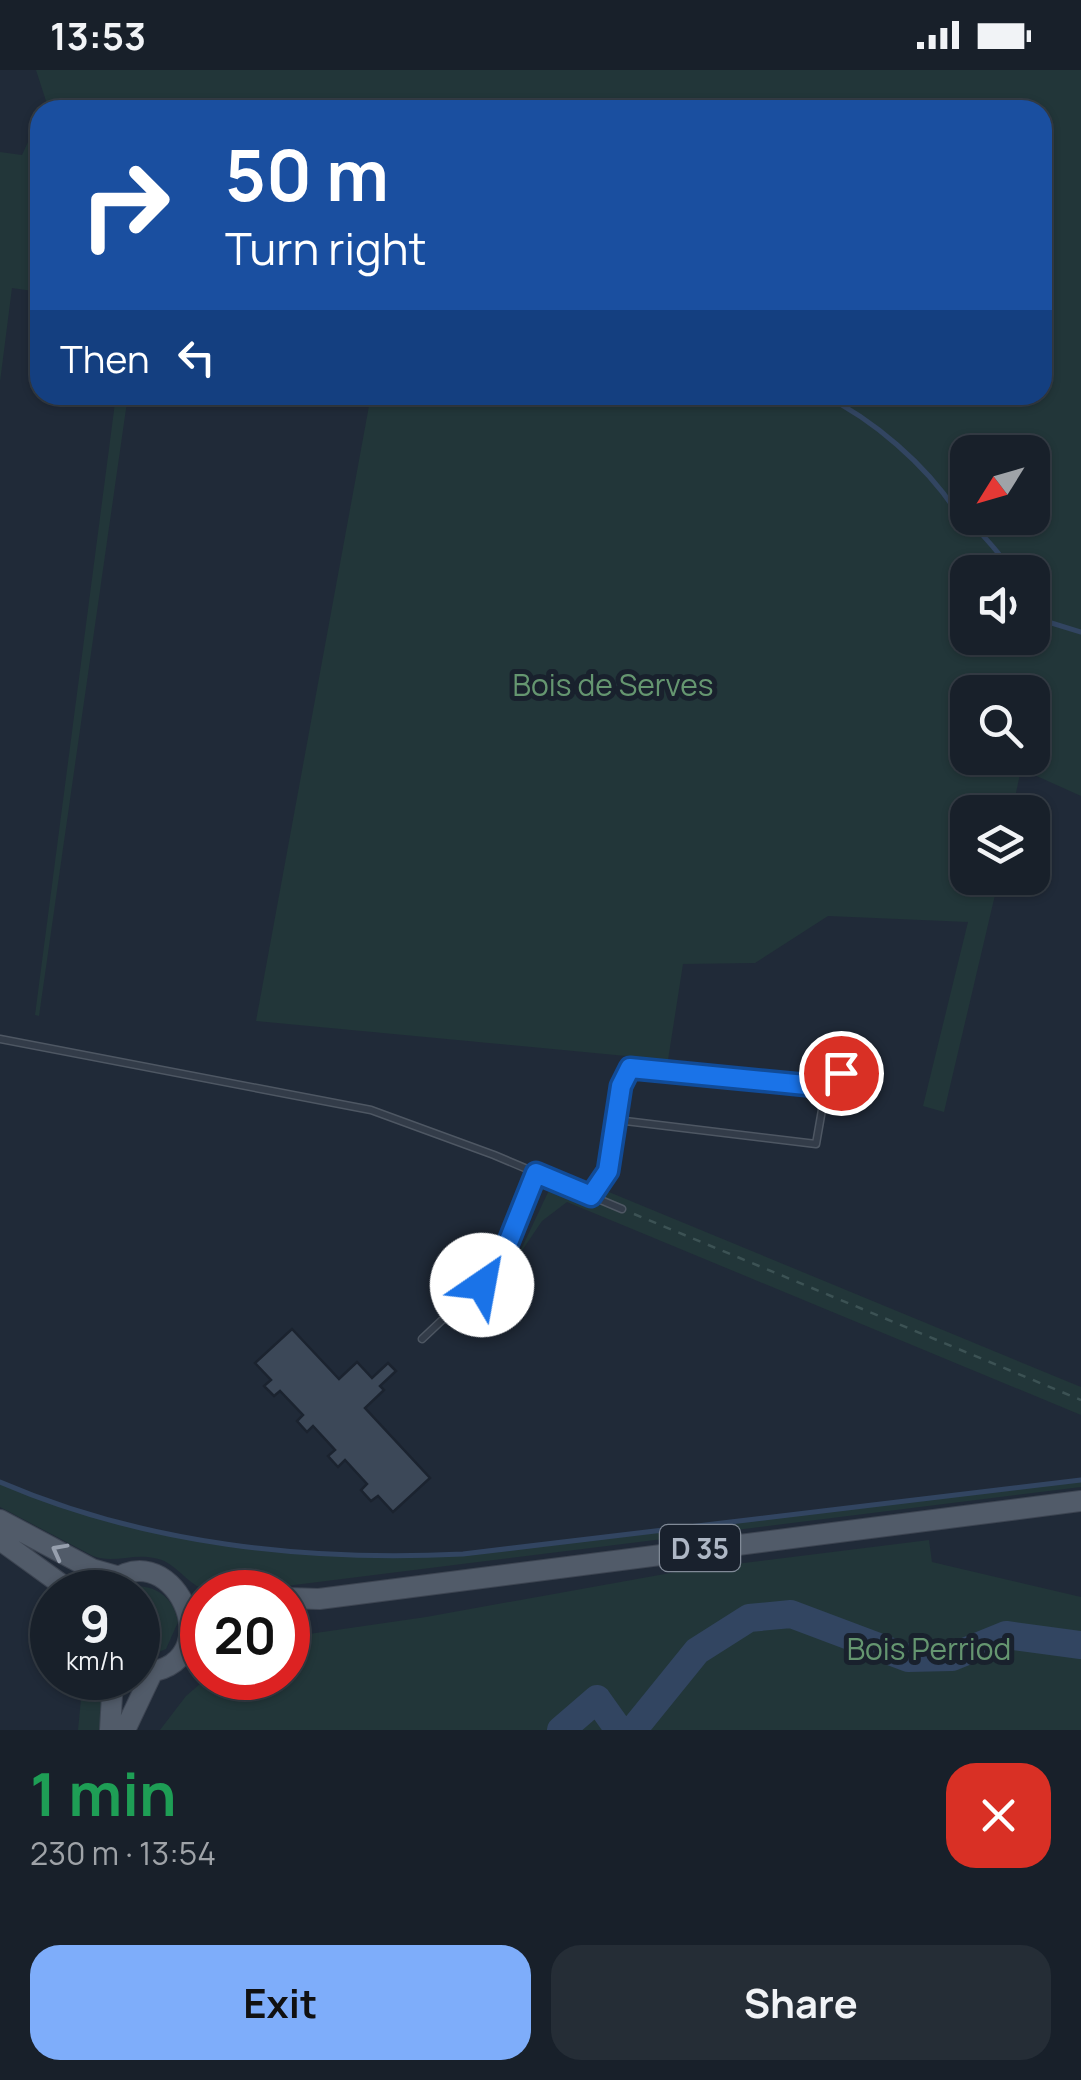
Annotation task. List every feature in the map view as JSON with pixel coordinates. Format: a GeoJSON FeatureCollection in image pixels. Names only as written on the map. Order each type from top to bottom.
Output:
{"type":"FeatureCollection","features":[{"type":"Feature","properties":{"kind":"main road","name":"D 35"},"geometry":{"type":"LineString","coordinates":[[310,1599],[1081,1500]]}},
{"type":"Feature","properties":{"kind":"main road"},"geometry":{"type":"LineString","coordinates":[[0,1520],[96,1570]]}},
{"type":"Feature","properties":{"kind":"main road"},"geometry":{"type":"LineString","coordinates":[[0,1540],[42,1570]]}},
{"type":"Feature","properties":{"kind":"main road"},"geometry":{"type":"LineString","coordinates":[[160,1578],[180,1592]]}},
{"type":"Feature","properties":{"kind":"main road","name":"D 35"},"geometry":{"type":"LineString","coordinates":[[310,1602],[320,1599]]}},
{"type":"Feature","properties":{"kind":"main road"},"geometry":{"type":"LineString","coordinates":[[110,1730],[112,1700]]}},
{"type":"Feature","properties":{"kind":"main road"},"geometry":{"type":"LineString","coordinates":[[125,1730],[136,1700]]}},
{"type":"Feature","properties":{"kind":"lane"},"geometry":{"type":"LineString","coordinates":[[0,1039],[326,1098],[420,1126],[622,1209]]}},
{"type":"Feature","properties":{"kind":"lane"},"geometry":{"type":"LineString","coordinates":[[591,1196],[608,1171],[621,1086],[630,1068],[826,1087]]}},
{"type":"Feature","properties":{"kind":"lane"},"geometry":{"type":"LineString","coordinates":[[617,1120],[816,1144],[826,1087],[841,1073]]}},
{"type":"Feature","properties":{"kind":"lane"},"geometry":{"type":"LineString","coordinates":[[422,1340],[494,1271],[516,1228],[536,1173]]}},
{"type":"Feature","properties":{"kind":"path"},"geometry":{"type":"LineString","coordinates":[[622,1209],[1081,1400]]}},
{"type":"Feature","properties":{"kind":"green space","name":"Bois de Serves"},"geometry":{"type":"Polygon","coordinates":[[[36,70],[1081,70],[1081,796],[1034,775],[1050,775],[1050,675],[950,675],[950,775],[1020,775],[1016,795],[950,795],[950,895],[995,895],[944,1112],[923,1106],[968,922],[828,916],[755,963],[683,964],[668,1060],[256,1021],[369,405],[1052,405],[1052,100],[46,100],[36,70]]]}},
{"type":"Feature","properties":{"kind":"green space"},"geometry":{"type":"Polygon","coordinates":[[[30,138],[30,291],[12,288],[0,382],[0,152],[22,155],[30,138]]]}},
{"type":"Feature","properties":{"kind":"green space"},"geometry":{"type":"Polygon","coordinates":[[[115,405],[127,405],[39,1016],[35,1015],[115,405]]]}},
{"type":"Feature","properties":{"kind":"green space"},"geometry":{"type":"Polygon","coordinates":[[[558,1171],[1081,1387],[1081,1415],[567,1202],[542,1221],[517,1258],[558,1171]]]}},
{"type":"Feature","properties":{"kind":"green space"},"geometry":{"type":"Polygon","coordinates":[[[1081,1480],[1081,1487],[310,1583],[310,1570],[180,1573],[161,1560],[146,1557],[93,1556],[0,1507],[0,1482],[111,1521],[227,1544],[345,1555],[463,1554],[1081,1480]]]}},
{"type":"Feature","properties":{"kind":"green space","name":"Bois Perriod"},"geometry":{"type":"Polygon","coordinates":[[[929,1540],[932,1562],[1081,1597],[1081,1730],[160,1730],[183,1700],[310,1700],[310,1634],[687,1570],[929,1540]]]}},
{"type":"Feature","properties":{"kind":"green space"},"geometry":{"type":"Polygon","coordinates":[[[160,1594],[173,1607],[178,1622],[166,1649],[160,1652],[160,1594]]]}},
{"type":"Feature","properties":{"kind":"green space"},"geometry":{"type":"Polygon","coordinates":[[[81,1700],[102,1700],[101,1730],[78,1730],[81,1700]]]}},
{"type":"Feature","properties":{"kind":"building"},"geometry":{"type":"Polygon","coordinates":[[[292,1329],[339,1379],[357,1362],[372,1378],[388,1363],[396,1371],[380,1386],[384,1390],[365,1408],[430,1478],[393,1512],[378,1496],[371,1501],[361,1490],[367,1484],[345,1460],[338,1467],[328,1456],[335,1450],[313,1426],[307,1432],[297,1421],[303,1415],[280,1391],[274,1396],[264,1386],[271,1380],[255,1363],[292,1329]]]}},
{"type":"Feature","properties":{"kind":"waterway"},"geometry":{"type":"LineString","coordinates":[[842,405],[914,460],[1000,555]]}},
{"type":"Feature","properties":{"kind":"waterway"},"geometry":{"type":"LineString","coordinates":[[1050,623],[1081,632]]}},
{"type":"Feature","properties":{"kind":"waterway"},"geometry":{"type":"LineString","coordinates":[[0,1482],[111,1521],[169,1534],[286,1551],[404,1556],[463,1554],[1081,1480]]}},
{"type":"Feature","properties":{"kind":"waterway"},"geometry":{"type":"LineString","coordinates":[[633,1730],[697,1651],[749,1618],[791,1614],[908,1658],[952,1657],[1006,1635],[1081,1645]]}},
{"type":"Feature","properties":{"kind":"waterway"},"geometry":{"type":"LineString","coordinates":[[561,1730],[597,1699],[619,1730]]}},
{"type":"Feature","properties":{"kind":"route"},"geometry":{"type":"LineString","coordinates":[[482,1285],[504,1253],[536,1173],[591,1196],[608,1171],[621,1086],[630,1068],[826,1087],[841,1073]]}}]}
